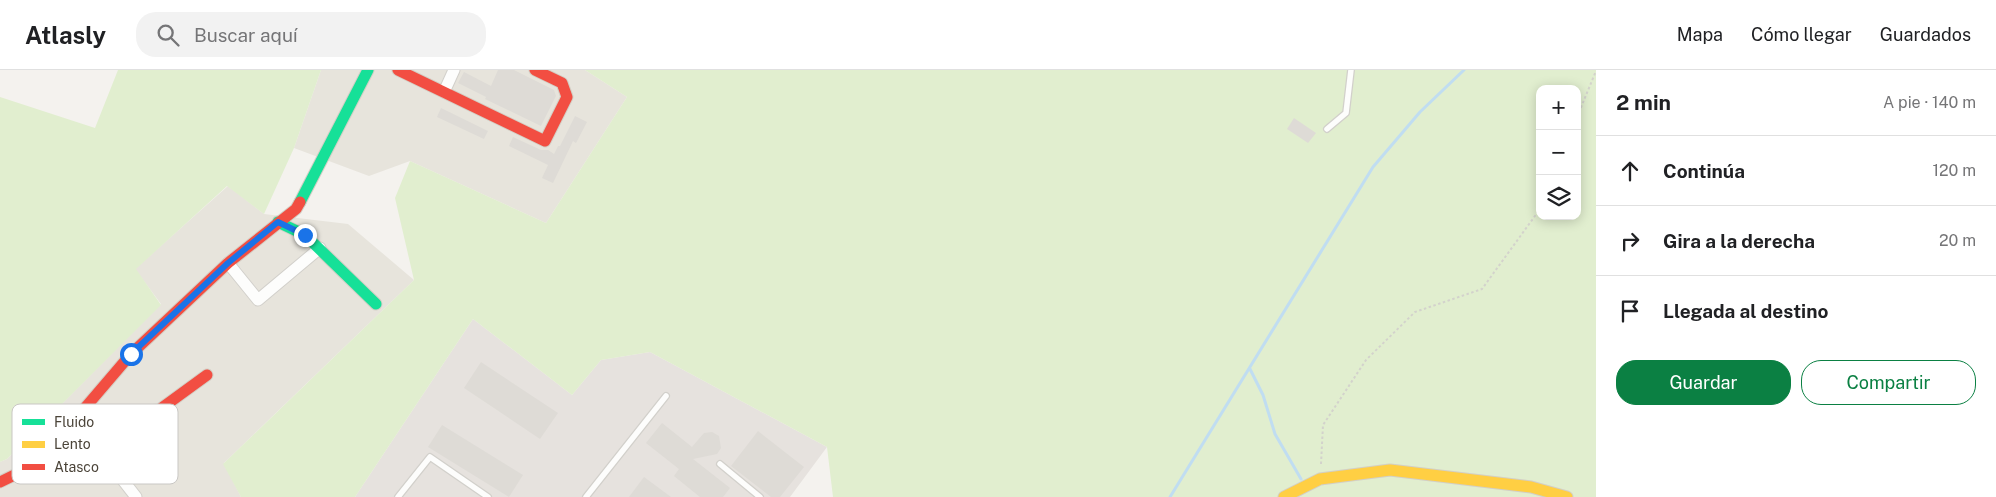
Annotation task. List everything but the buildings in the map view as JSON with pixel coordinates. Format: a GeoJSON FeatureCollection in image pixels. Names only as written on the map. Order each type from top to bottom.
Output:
{"type":"FeatureCollection","features":[{"type":"Feature","properties":{"kind":"street"},"geometry":{"type":"LineString","coordinates":[[88,404],[131,354],[228,263],[296,209],[368,70]]}},
{"type":"Feature","properties":{"kind":"street"},"geometry":{"type":"LineString","coordinates":[[398,70],[545,141],[567,97],[562,83],[534,70]]}},
{"type":"Feature","properties":{"kind":"street"},"geometry":{"type":"LineString","coordinates":[[444,92],[454,70]]}},
{"type":"Feature","properties":{"kind":"street"},"geometry":{"type":"LineString","coordinates":[[278,222],[305,235],[376,304]]}},
{"type":"Feature","properties":{"kind":"street"},"geometry":{"type":"LineString","coordinates":[[228,263],[258,300],[320,248]]}},
{"type":"Feature","properties":{"kind":"street"},"geometry":{"type":"LineString","coordinates":[[167,404],[207,375]]}},
{"type":"Feature","properties":{"kind":"street"},"geometry":{"type":"LineString","coordinates":[[1284,497],[1320,479],[1390,470],[1531,487],[1567,497]]}},
{"type":"Feature","properties":{"kind":"street"},"geometry":{"type":"LineString","coordinates":[[0,482],[12,476]]}},
{"type":"Feature","properties":{"kind":"street"},"geometry":{"type":"LineString","coordinates":[[126,484],[136,497]]}},
{"type":"Feature","properties":{"kind":"lane"},"geometry":{"type":"LineString","coordinates":[[1327,129],[1346,113],[1352,70]]}},
{"type":"Feature","properties":{"kind":"lane"},"geometry":{"type":"LineString","coordinates":[[586,497],[666,396]]}},
{"type":"Feature","properties":{"kind":"lane"},"geometry":{"type":"LineString","coordinates":[[398,497],[430,457],[488,497]]}},
{"type":"Feature","properties":{"kind":"lane"},"geometry":{"type":"LineString","coordinates":[[720,464],[760,497]]}},
{"type":"Feature","properties":{"kind":"path"},"geometry":{"type":"LineString","coordinates":[[1581,107],[1596,71]]}},
{"type":"Feature","properties":{"kind":"path"},"geometry":{"type":"LineString","coordinates":[[1320,479],[1324,425],[1366,360],[1416,312],[1482,289],[1536,215]]}},
{"type":"Feature","properties":{"kind":"shaded area"},"geometry":{"type":"Polygon","coordinates":[[[321,70],[585,70],[627,97],[546,223],[410,161],[369,176],[294,148],[321,70]]]}},
{"type":"Feature","properties":{"kind":"shaded area"},"geometry":{"type":"Polygon","coordinates":[[[228,186],[264,214],[348,224],[414,280],[224,463],[241,497],[0,497],[0,462],[12,454],[12,484],[178,484],[178,404],[62,404],[161,304],[135,269],[228,186]]]}},
{"type":"Feature","properties":{"kind":"shaded area"},"geometry":{"type":"Polygon","coordinates":[[[473,319],[572,395],[601,360],[650,352],[827,447],[790,497],[355,497],[473,319]]]}},
{"type":"Feature","properties":{"kind":"green space"},"geometry":{"type":"Polygon","coordinates":[[[118,70],[321,70],[294,148],[264,214],[227,186],[136,269],[161,305],[62,404],[12,404],[12,454],[0,462],[0,97],[95,128],[118,70]]]}},
{"type":"Feature","properties":{"kind":"green space"},"geometry":{"type":"Polygon","coordinates":[[[585,70],[1596,70],[1596,497],[833,497],[827,447],[650,352],[601,360],[572,395],[473,319],[355,497],[241,497],[223,464],[414,280],[395,198],[410,161],[546,223],[627,97],[585,70]]]}},
{"type":"Feature","properties":{"kind":"waterway"},"geometry":{"type":"LineString","coordinates":[[1170,497],[1373,167],[1420,112],[1464,70]]}},
{"type":"Feature","properties":{"kind":"waterway"},"geometry":{"type":"LineString","coordinates":[[1250,369],[1263,395],[1275,434],[1301,479]]}},
{"type":"Feature","properties":{"kind":"traffic: fast"},"geometry":{"type":"LineString","coordinates":[[300,202],[368,70]]}},
{"type":"Feature","properties":{"kind":"traffic: fast"},"geometry":{"type":"LineString","coordinates":[[278,222],[305,235],[376,304]]}},
{"type":"Feature","properties":{"kind":"traffic: slow"},"geometry":{"type":"LineString","coordinates":[[1284,497],[1320,479],[1390,470],[1531,487],[1567,497]]}},
{"type":"Feature","properties":{"kind":"traffic: jam"},"geometry":{"type":"LineString","coordinates":[[398,70],[545,141],[567,97],[562,83],[535,70]]}},
{"type":"Feature","properties":{"kind":"traffic: jam"},"geometry":{"type":"LineString","coordinates":[[88,404],[131,354],[228,263],[296,209],[300,202]]}},
{"type":"Feature","properties":{"kind":"traffic: jam"},"geometry":{"type":"LineString","coordinates":[[167,404],[207,375]]}},
{"type":"Feature","properties":{"kind":"traffic: jam"},"geometry":{"type":"LineString","coordinates":[[0,482],[12,476]]}},
{"type":"Feature","properties":{"kind":"route"},"geometry":{"type":"LineString","coordinates":[[131,354],[228,263],[278,222],[305,235]]}}]}
